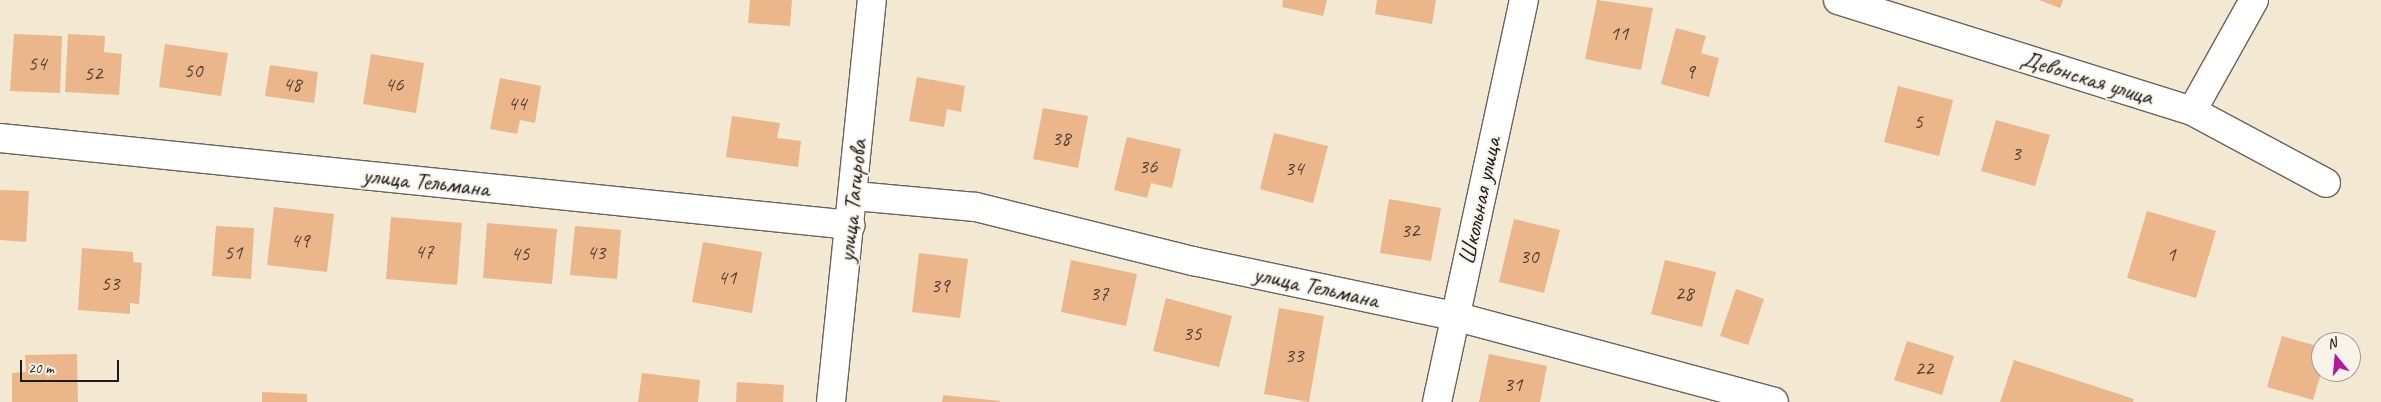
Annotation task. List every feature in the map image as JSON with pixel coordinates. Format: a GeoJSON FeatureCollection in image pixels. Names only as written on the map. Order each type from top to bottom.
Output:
{"type":"FeatureCollection","features":[{"type":"Feature","properties":{"kind":"street","name":"улица Тагирова"},"geometry":{"type":"LineString","coordinates":[[831,402],[855,196],[872,0]]}},
{"type":"Feature","properties":{"kind":"street","name":"Школьная улица"},"geometry":{"type":"LineString","coordinates":[[1437,402],[1454,316],[1524,0]]}},
{"type":"Feature","properties":{"kind":"street","name":"Девонская улица"},"geometry":{"type":"LineString","coordinates":[[1838,0],[2192,111],[2326,183]]}},
{"type":"Feature","properties":{"kind":"street"},"geometry":{"type":"LineString","coordinates":[[2192,111],[2254,0]]}},
{"type":"Feature","properties":{"kind":"street","name":"улица Тельмана"},"geometry":{"type":"LineString","coordinates":[[0,138],[851,225]]}},
{"type":"Feature","properties":{"kind":"street","name":"улица Тельмана"},"geometry":{"type":"LineString","coordinates":[[855,196],[976,207],[1193,262],[1454,316],[1774,402]]}},
{"type":"Feature","properties":{"kind":"building"},"geometry":{"type":"Polygon","coordinates":[[[750,0],[792,0],[790,26],[748,23],[750,0]]]}},
{"type":"Feature","properties":{"kind":"building"},"geometry":{"type":"Polygon","coordinates":[[[1283,0],[1327,0],[1323,16],[1282,7],[1283,0]]]}},
{"type":"Feature","properties":{"kind":"building"},"geometry":{"type":"Polygon","coordinates":[[[1377,0],[1436,0],[1432,24],[1375,14],[1377,0]]]}},
{"type":"Feature","properties":{"kind":"building"},"geometry":{"type":"Polygon","coordinates":[[[1597,0],[1653,8],[1641,70],[1585,59],[1597,0]]]}},
{"type":"Feature","properties":{"kind":"building"},"geometry":{"type":"Polygon","coordinates":[[[2039,0],[2063,0],[2060,8],[2039,0]]]}},
{"type":"Feature","properties":{"kind":"building"},"geometry":{"type":"Polygon","coordinates":[[[1676,28],[1706,36],[1701,53],[1719,58],[1709,97],[1661,84],[1676,28]]]}},
{"type":"Feature","properties":{"kind":"building"},"geometry":{"type":"Polygon","coordinates":[[[14,34],[62,36],[60,93],[10,91],[14,34]]]}},
{"type":"Feature","properties":{"kind":"building"},"geometry":{"type":"Polygon","coordinates":[[[68,34],[105,36],[104,52],[122,54],[119,95],[65,92],[68,34]]]}},
{"type":"Feature","properties":{"kind":"building"},"geometry":{"type":"Polygon","coordinates":[[[165,44],[228,53],[221,96],[159,87],[165,44]]]}},
{"type":"Feature","properties":{"kind":"building"},"geometry":{"type":"Polygon","coordinates":[[[371,54],[424,63],[416,113],[363,104],[371,54]]]}},
{"type":"Feature","properties":{"kind":"building"},"geometry":{"type":"Polygon","coordinates":[[[270,65],[318,72],[314,103],[265,96],[270,65]]]}},
{"type":"Feature","properties":{"kind":"building"},"geometry":{"type":"Polygon","coordinates":[[[917,77],[965,86],[961,112],[947,109],[944,127],[909,121],[917,77]]]}},
{"type":"Feature","properties":{"kind":"building"},"geometry":{"type":"Polygon","coordinates":[[[500,78],[541,86],[535,123],[520,120],[517,134],[490,129],[500,78]]]}},
{"type":"Feature","properties":{"kind":"building"},"geometry":{"type":"Polygon","coordinates":[[[1898,86],[1953,100],[1939,156],[1884,142],[1898,86]]]}},
{"type":"Feature","properties":{"kind":"building"},"geometry":{"type":"Polygon","coordinates":[[[1043,108],[1088,116],[1078,168],[1033,159],[1043,108]]]}},
{"type":"Feature","properties":{"kind":"building"},"geometry":{"type":"Polygon","coordinates":[[[732,116],[780,123],[777,138],[801,141],[798,167],[726,157],[732,116]]]}},
{"type":"Feature","properties":{"kind":"building"},"geometry":{"type":"Polygon","coordinates":[[[1996,120],[2050,135],[2035,186],[1981,171],[1996,120]]]}},
{"type":"Feature","properties":{"kind":"building"},"geometry":{"type":"Polygon","coordinates":[[[1274,133],[1328,146],[1313,203],[1260,189],[1274,133]]]}},
{"type":"Feature","properties":{"kind":"building"},"geometry":{"type":"Polygon","coordinates":[[[1127,137],[1181,149],[1172,188],[1151,183],[1147,198],[1114,190],[1127,137]]]}},
{"type":"Feature","properties":{"kind":"building"},"geometry":{"type":"Polygon","coordinates":[[[0,190],[29,191],[26,242],[0,240],[0,190]]]}},
{"type":"Feature","properties":{"kind":"building"},"geometry":{"type":"Polygon","coordinates":[[[1389,199],[1441,208],[1431,261],[1380,253],[1389,199]]]}},
{"type":"Feature","properties":{"kind":"building"},"geometry":{"type":"Polygon","coordinates":[[[274,207],[334,214],[327,272],[267,265],[274,207]]]}},
{"type":"Feature","properties":{"kind":"building"},"geometry":{"type":"Polygon","coordinates":[[[2147,211],[2216,231],[2196,298],[2127,278],[2147,211]]]}},
{"type":"Feature","properties":{"kind":"building"},"geometry":{"type":"Polygon","coordinates":[[[391,217],[462,223],[457,285],[386,279],[391,217]]]}},
{"type":"Feature","properties":{"kind":"building"},"geometry":{"type":"Polygon","coordinates":[[[1514,219],[1560,230],[1544,293],[1499,282],[1514,219]]]}},
{"type":"Feature","properties":{"kind":"building"},"geometry":{"type":"Polygon","coordinates":[[[487,223],[557,229],[552,284],[483,278],[487,223]]]}},
{"type":"Feature","properties":{"kind":"building"},"geometry":{"type":"Polygon","coordinates":[[[216,226],[254,228],[251,279],[212,276],[216,226]]]}},
{"type":"Feature","properties":{"kind":"building"},"geometry":{"type":"Polygon","coordinates":[[[575,226],[621,230],[617,279],[570,275],[575,226]]]}},
{"type":"Feature","properties":{"kind":"building"},"geometry":{"type":"Polygon","coordinates":[[[703,242],[762,252],[752,313],[692,302],[703,242]]]}},
{"type":"Feature","properties":{"kind":"building"},"geometry":{"type":"Polygon","coordinates":[[[82,248],[133,252],[133,262],[142,263],[139,304],[130,303],[130,314],[78,310],[82,248]]]}},
{"type":"Feature","properties":{"kind":"building"},"geometry":{"type":"Polygon","coordinates":[[[919,253],[968,259],[960,318],[912,312],[919,253]]]}},
{"type":"Feature","properties":{"kind":"building"},"geometry":{"type":"Polygon","coordinates":[[[1071,260],[1137,274],[1126,326],[1061,312],[1071,260]]]}},
{"type":"Feature","properties":{"kind":"building"},"geometry":{"type":"Polygon","coordinates":[[[1665,260],[1716,272],[1702,327],[1651,314],[1665,260]]]}},
{"type":"Feature","properties":{"kind":"building"},"geometry":{"type":"Polygon","coordinates":[[[1736,289],[1764,299],[1748,345],[1720,336],[1736,289]]]}},
{"type":"Feature","properties":{"kind":"building"},"geometry":{"type":"Polygon","coordinates":[[[1166,298],[1232,316],[1219,367],[1153,351],[1166,298]]]}},
{"type":"Feature","properties":{"kind":"building"},"geometry":{"type":"Polygon","coordinates":[[[1279,308],[1324,316],[1309,402],[1264,394],[1279,308]]]}},
{"type":"Feature","properties":{"kind":"building"},"geometry":{"type":"Polygon","coordinates":[[[2282,336],[2311,344],[2311,382],[2318,382],[2313,400],[2267,387],[2282,336]]]}},
{"type":"Feature","properties":{"kind":"building"},"geometry":{"type":"Polygon","coordinates":[[[1907,341],[1954,356],[1942,395],[1894,380],[1907,341]]]}},
{"type":"Feature","properties":{"kind":"building"},"geometry":{"type":"Polygon","coordinates":[[[77,354],[78,402],[12,402],[12,373],[26,372],[25,355],[77,354]]]}},
{"type":"Feature","properties":{"kind":"building"},"geometry":{"type":"Polygon","coordinates":[[[1489,354],[1547,366],[1540,402],[1479,402],[1489,354]]]}},
{"type":"Feature","properties":{"kind":"building"},"geometry":{"type":"Polygon","coordinates":[[[2014,360],[2134,399],[2133,402],[2000,402],[2014,360]]]}},
{"type":"Feature","properties":{"kind":"building"},"geometry":{"type":"Polygon","coordinates":[[[642,373],[700,380],[698,402],[638,402],[642,373]]]}},
{"type":"Feature","properties":{"kind":"building"},"geometry":{"type":"Polygon","coordinates":[[[737,382],[784,385],[783,402],[736,402],[737,382]]]}},
{"type":"Feature","properties":{"kind":"building"},"geometry":{"type":"Polygon","coordinates":[[[262,392],[307,394],[307,402],[262,402],[262,392]]]}},
{"type":"Feature","properties":{"kind":"building"},"geometry":{"type":"Polygon","coordinates":[[[943,395],[1000,401],[1000,402],[942,402],[943,395]]]}}]}
